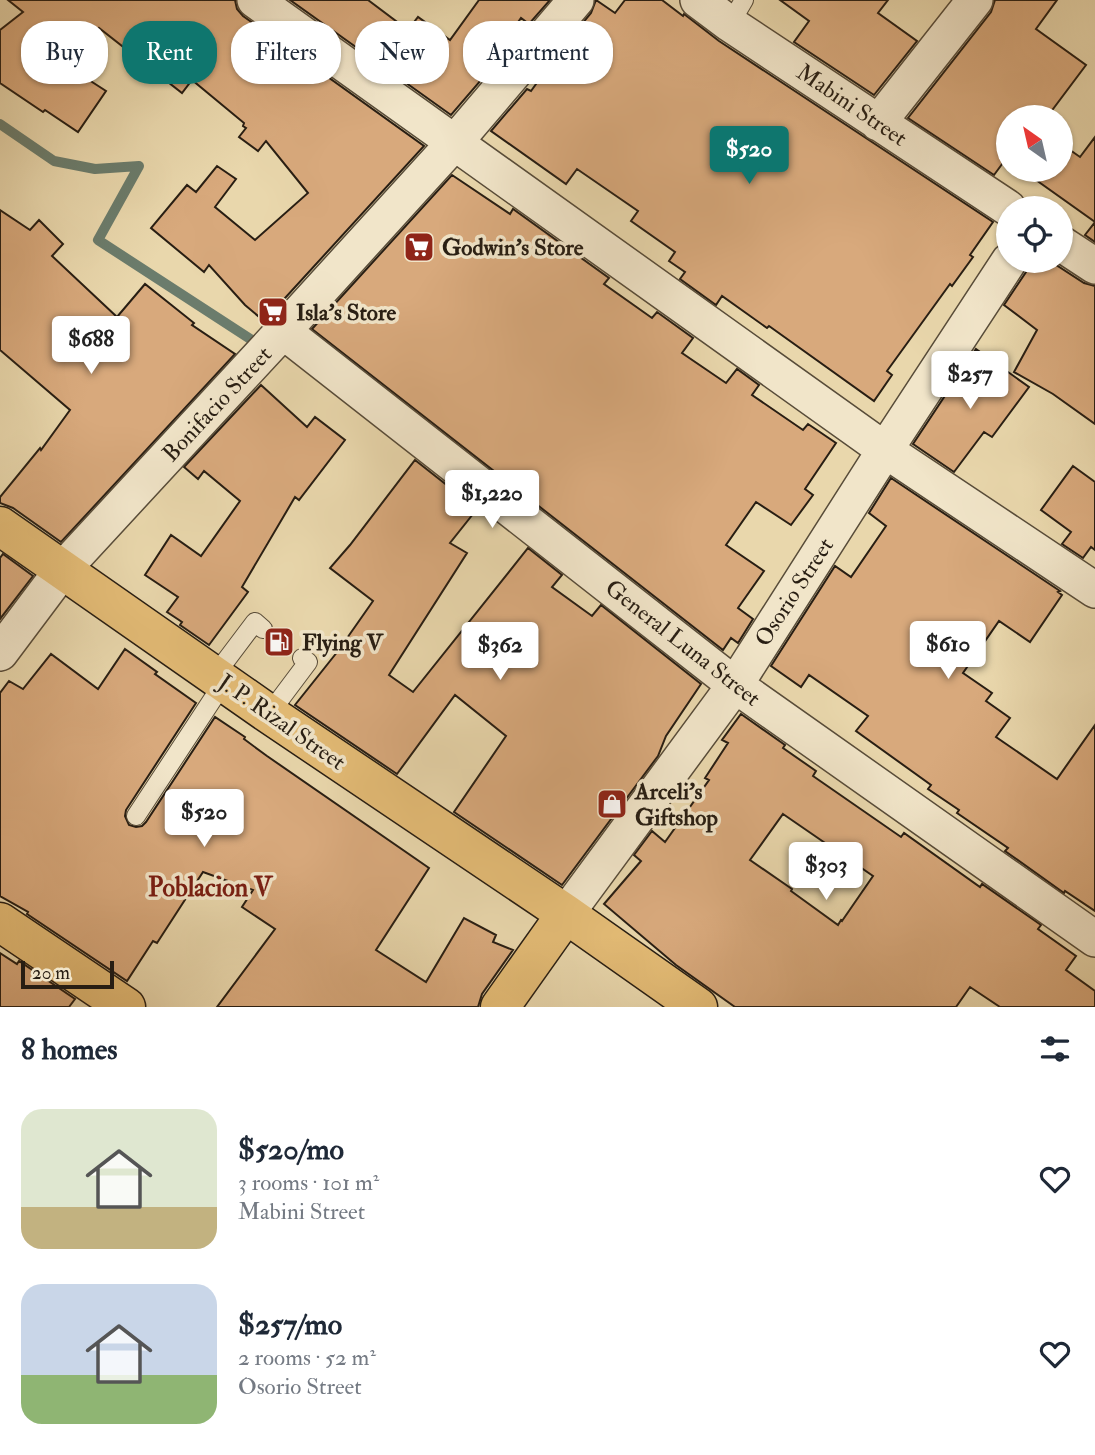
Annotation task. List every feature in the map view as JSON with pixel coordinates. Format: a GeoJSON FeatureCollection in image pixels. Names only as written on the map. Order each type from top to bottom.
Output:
{"type":"FeatureCollection","features":[{"type":"Feature","properties":{"kind":"main road","name":"J. P. Rizal Street"},"geometry":{"type":"LineString","coordinates":[[0,526],[269,714],[566,914],[698,1007]]}},
{"type":"Feature","properties":{"kind":"main road"},"geometry":{"type":"LineString","coordinates":[[500,1007],[566,914]]}},
{"type":"Feature","properties":{"kind":"main road"},"geometry":{"type":"LineString","coordinates":[[0,922],[126,1007]]}},
{"type":"Feature","properties":{"kind":"street"},"geometry":{"type":"LineString","coordinates":[[255,0],[885,450],[1095,590]]}},
{"type":"Feature","properties":{"kind":"street","name":"Bonifacio Street"},"geometry":{"type":"LineString","coordinates":[[0,653],[63,569],[454,142],[576,0]]}},
{"type":"Feature","properties":{"kind":"street","name":"Mabini Street"},"geometry":{"type":"LineString","coordinates":[[698,0],[737,12],[878,122],[996,200]]}},
{"type":"Feature","properties":{"kind":"street"},"geometry":{"type":"LineString","coordinates":[[878,122],[975,0]]}},
{"type":"Feature","properties":{"kind":"street"},"geometry":{"type":"LineString","coordinates":[[1073,252],[1095,266]]}},
{"type":"Feature","properties":{"kind":"street","name":"Osorio Street"},"geometry":{"type":"LineString","coordinates":[[566,914],[735,685],[1001,273]]}},
{"type":"Feature","properties":{"kind":"street","name":"General Luna Street"},"geometry":{"type":"LineString","coordinates":[[283,331],[735,685],[1095,939]]}},
{"type":"Feature","properties":{"kind":"lane"},"geometry":{"type":"LineString","coordinates":[[136,816],[255,622],[263,629]]}},
{"type":"Feature","properties":{"kind":"lane"},"geometry":{"type":"LineString","coordinates":[[269,714],[308,662],[302,658]]}},
{"type":"Feature","properties":{"kind":"building"},"geometry":{"type":"Polygon","coordinates":[[[8,0],[235,0],[237,9],[250,21],[231,21],[231,84],[338,84],[424,146],[264,321],[245,305],[209,265],[204,272],[151,228],[187,185],[196,192],[217,166],[236,179],[215,207],[255,240],[308,193],[266,141],[258,151],[239,137],[246,128],[244,123],[197,84],[217,84],[217,21],[122,21],[122,46],[108,35],[108,21],[21,21],[21,84],[95,84],[106,91],[78,132],[0,83],[0,30],[23,12],[8,0]]]}},
{"type":"Feature","properties":{"kind":"building"},"geometry":{"type":"Polygon","coordinates":[[[290,0],[368,0],[396,21],[355,21],[355,46],[341,36],[341,21],[319,21],[290,0]]]}},
{"type":"Feature","properties":{"kind":"building"},"geometry":{"type":"Polygon","coordinates":[[[479,0],[550,0],[532,21],[521,18],[519,21],[464,21],[479,0]]]}},
{"type":"Feature","properties":{"kind":"building"},"geometry":{"type":"Polygon","coordinates":[[[596,0],[615,13],[625,0],[662,0],[719,41],[993,222],[970,255],[973,257],[952,286],[950,284],[887,371],[892,375],[874,401],[722,296],[716,305],[680,279],[685,272],[669,261],[675,252],[631,221],[638,211],[577,169],[566,184],[491,131],[527,89],[531,91],[536,84],[613,84],[613,21],[584,21],[596,0]]]}},
{"type":"Feature","properties":{"kind":"building"},"geometry":{"type":"Polygon","coordinates":[[[780,0],[888,0],[878,13],[917,41],[874,95],[794,42],[809,21],[780,0]]]}},
{"type":"Feature","properties":{"kind":"building"},"geometry":{"type":"Polygon","coordinates":[[[995,0],[1057,0],[1036,29],[1086,65],[1056,105],[996,105],[994,175],[908,118],[991,12],[995,0]]]}},
{"type":"Feature","properties":{"kind":"building"},"geometry":{"type":"Polygon","coordinates":[[[463,22],[463,84],[478,84],[451,115],[408,84],[449,84],[449,39],[463,22]]]}},
{"type":"Feature","properties":{"kind":"building"},"geometry":{"type":"Polygon","coordinates":[[[171,84],[189,84],[182,93],[171,84]]]}},
{"type":"Feature","properties":{"kind":"building"},"geometry":{"type":"Polygon","coordinates":[[[1095,137],[1095,222],[1073,206],[1073,196],[1058,196],[1039,182],[1073,182],[1073,152],[1080,157],[1095,137]]]}},
{"type":"Feature","properties":{"kind":"building"},"geometry":{"type":"Polygon","coordinates":[[[452,175],[510,214],[513,209],[609,278],[604,284],[652,318],[657,312],[693,338],[682,353],[726,383],[737,369],[759,385],[752,395],[803,430],[808,424],[836,443],[805,489],[813,495],[791,525],[756,502],[726,545],[764,571],[738,608],[753,619],[738,643],[731,638],[723,650],[312,329],[452,175]]]}},
{"type":"Feature","properties":{"kind":"building"},"geometry":{"type":"Polygon","coordinates":[[[0,210],[30,230],[39,220],[63,244],[52,256],[117,317],[145,284],[194,323],[192,325],[235,354],[61,542],[13,508],[0,503],[0,497],[40,448],[41,450],[70,410],[0,350],[0,210]]]}},
{"type":"Feature","properties":{"kind":"building"},"geometry":{"type":"Polygon","coordinates":[[[1095,222],[1095,242],[1085,235],[1095,222]]]}},
{"type":"Feature","properties":{"kind":"building"},"geometry":{"type":"Polygon","coordinates":[[[1025,273],[1069,273],[1084,283],[1095,286],[1095,424],[1053,394],[1014,372],[1037,330],[1004,305],[1025,273]]]}},
{"type":"Feature","properties":{"kind":"building"},"geometry":{"type":"Polygon","coordinates":[[[976,349],[1029,387],[992,437],[984,432],[954,472],[913,444],[976,349]]]}},
{"type":"Feature","properties":{"kind":"building"},"geometry":{"type":"Polygon","coordinates":[[[261,385],[307,427],[315,417],[345,440],[299,500],[295,497],[242,587],[248,592],[209,645],[180,625],[182,622],[167,612],[178,597],[145,575],[171,535],[201,556],[240,501],[204,471],[198,479],[184,467],[261,385]]]}},
{"type":"Feature","properties":{"kind":"building"},"geometry":{"type":"Polygon","coordinates":[[[415,460],[477,509],[450,543],[467,553],[389,675],[413,692],[528,548],[562,575],[552,587],[592,616],[601,605],[701,684],[666,736],[658,756],[562,885],[454,812],[506,736],[455,695],[397,774],[295,705],[373,601],[330,568],[415,460]]]}},
{"type":"Feature","properties":{"kind":"building"},"geometry":{"type":"Polygon","coordinates":[[[1073,466],[1095,482],[1095,550],[1091,547],[1083,558],[1062,544],[1071,532],[1041,510],[1073,466]]]}},
{"type":"Feature","properties":{"kind":"building"},"geometry":{"type":"Polygon","coordinates":[[[891,478],[1060,591],[1058,592],[1062,595],[1030,642],[999,621],[963,673],[992,693],[986,701],[1010,718],[996,737],[1057,779],[1095,725],[1095,911],[1065,891],[1064,893],[1005,851],[1008,848],[957,813],[959,810],[928,789],[931,785],[856,731],[868,716],[809,675],[801,687],[771,666],[835,566],[851,577],[886,526],[869,513],[891,478]]]}},
{"type":"Feature","properties":{"kind":"building"},"geometry":{"type":"Polygon","coordinates":[[[3,554],[33,576],[0,619],[0,558],[3,554]]]}},
{"type":"Feature","properties":{"kind":"building"},"geometry":{"type":"Polygon","coordinates":[[[125,649],[196,703],[126,810],[125,816],[129,825],[142,826],[146,822],[215,717],[429,868],[376,950],[426,982],[464,918],[496,935],[493,942],[513,950],[482,994],[478,1007],[217,1007],[275,929],[242,907],[253,890],[203,872],[157,943],[153,941],[127,981],[27,914],[28,912],[0,896],[0,693],[9,681],[23,689],[51,654],[98,689],[125,649]]]}},
{"type":"Feature","properties":{"kind":"building"},"geometry":{"type":"Polygon","coordinates":[[[741,714],[816,771],[813,776],[901,837],[904,833],[980,887],[982,884],[1041,925],[1038,929],[1076,956],[1066,970],[1095,991],[1095,1007],[1000,1007],[970,987],[956,1007],[735,1007],[676,965],[604,904],[641,861],[634,855],[652,831],[665,842],[709,780],[705,778],[728,743],[722,740],[741,714]],[[783,814],[750,860],[838,925],[873,876],[783,814]]]}},
{"type":"Feature","properties":{"kind":"building"},"geometry":{"type":"Polygon","coordinates":[[[0,953],[17,964],[19,961],[75,999],[69,1007],[0,1007],[0,953]]]}},
{"type":"Feature","properties":{"kind":"waterway"},"geometry":{"type":"LineString","coordinates":[[0,124],[54,161],[95,169],[139,166],[98,240],[255,342]]}},
{"type":"Feature","properties":{"kind":"place","name":"Godwin's Store"},"geometry":{"type":"Point","coordinates":[419,247]}},
{"type":"Feature","properties":{"kind":"place","name":"Isla's Store"},"geometry":{"type":"Point","coordinates":[273,312]}},
{"type":"Feature","properties":{"kind":"place","name":"Flying V"},"geometry":{"type":"Point","coordinates":[279,642]}},
{"type":"Feature","properties":{"kind":"place","name":"Arceli's Giftshop"},"geometry":{"type":"Point","coordinates":[612,804]}},
{"type":"Feature","properties":{"kind":"district","name":"Poblacion V"},"geometry":{"type":"Point","coordinates":[210,888]}}]}
